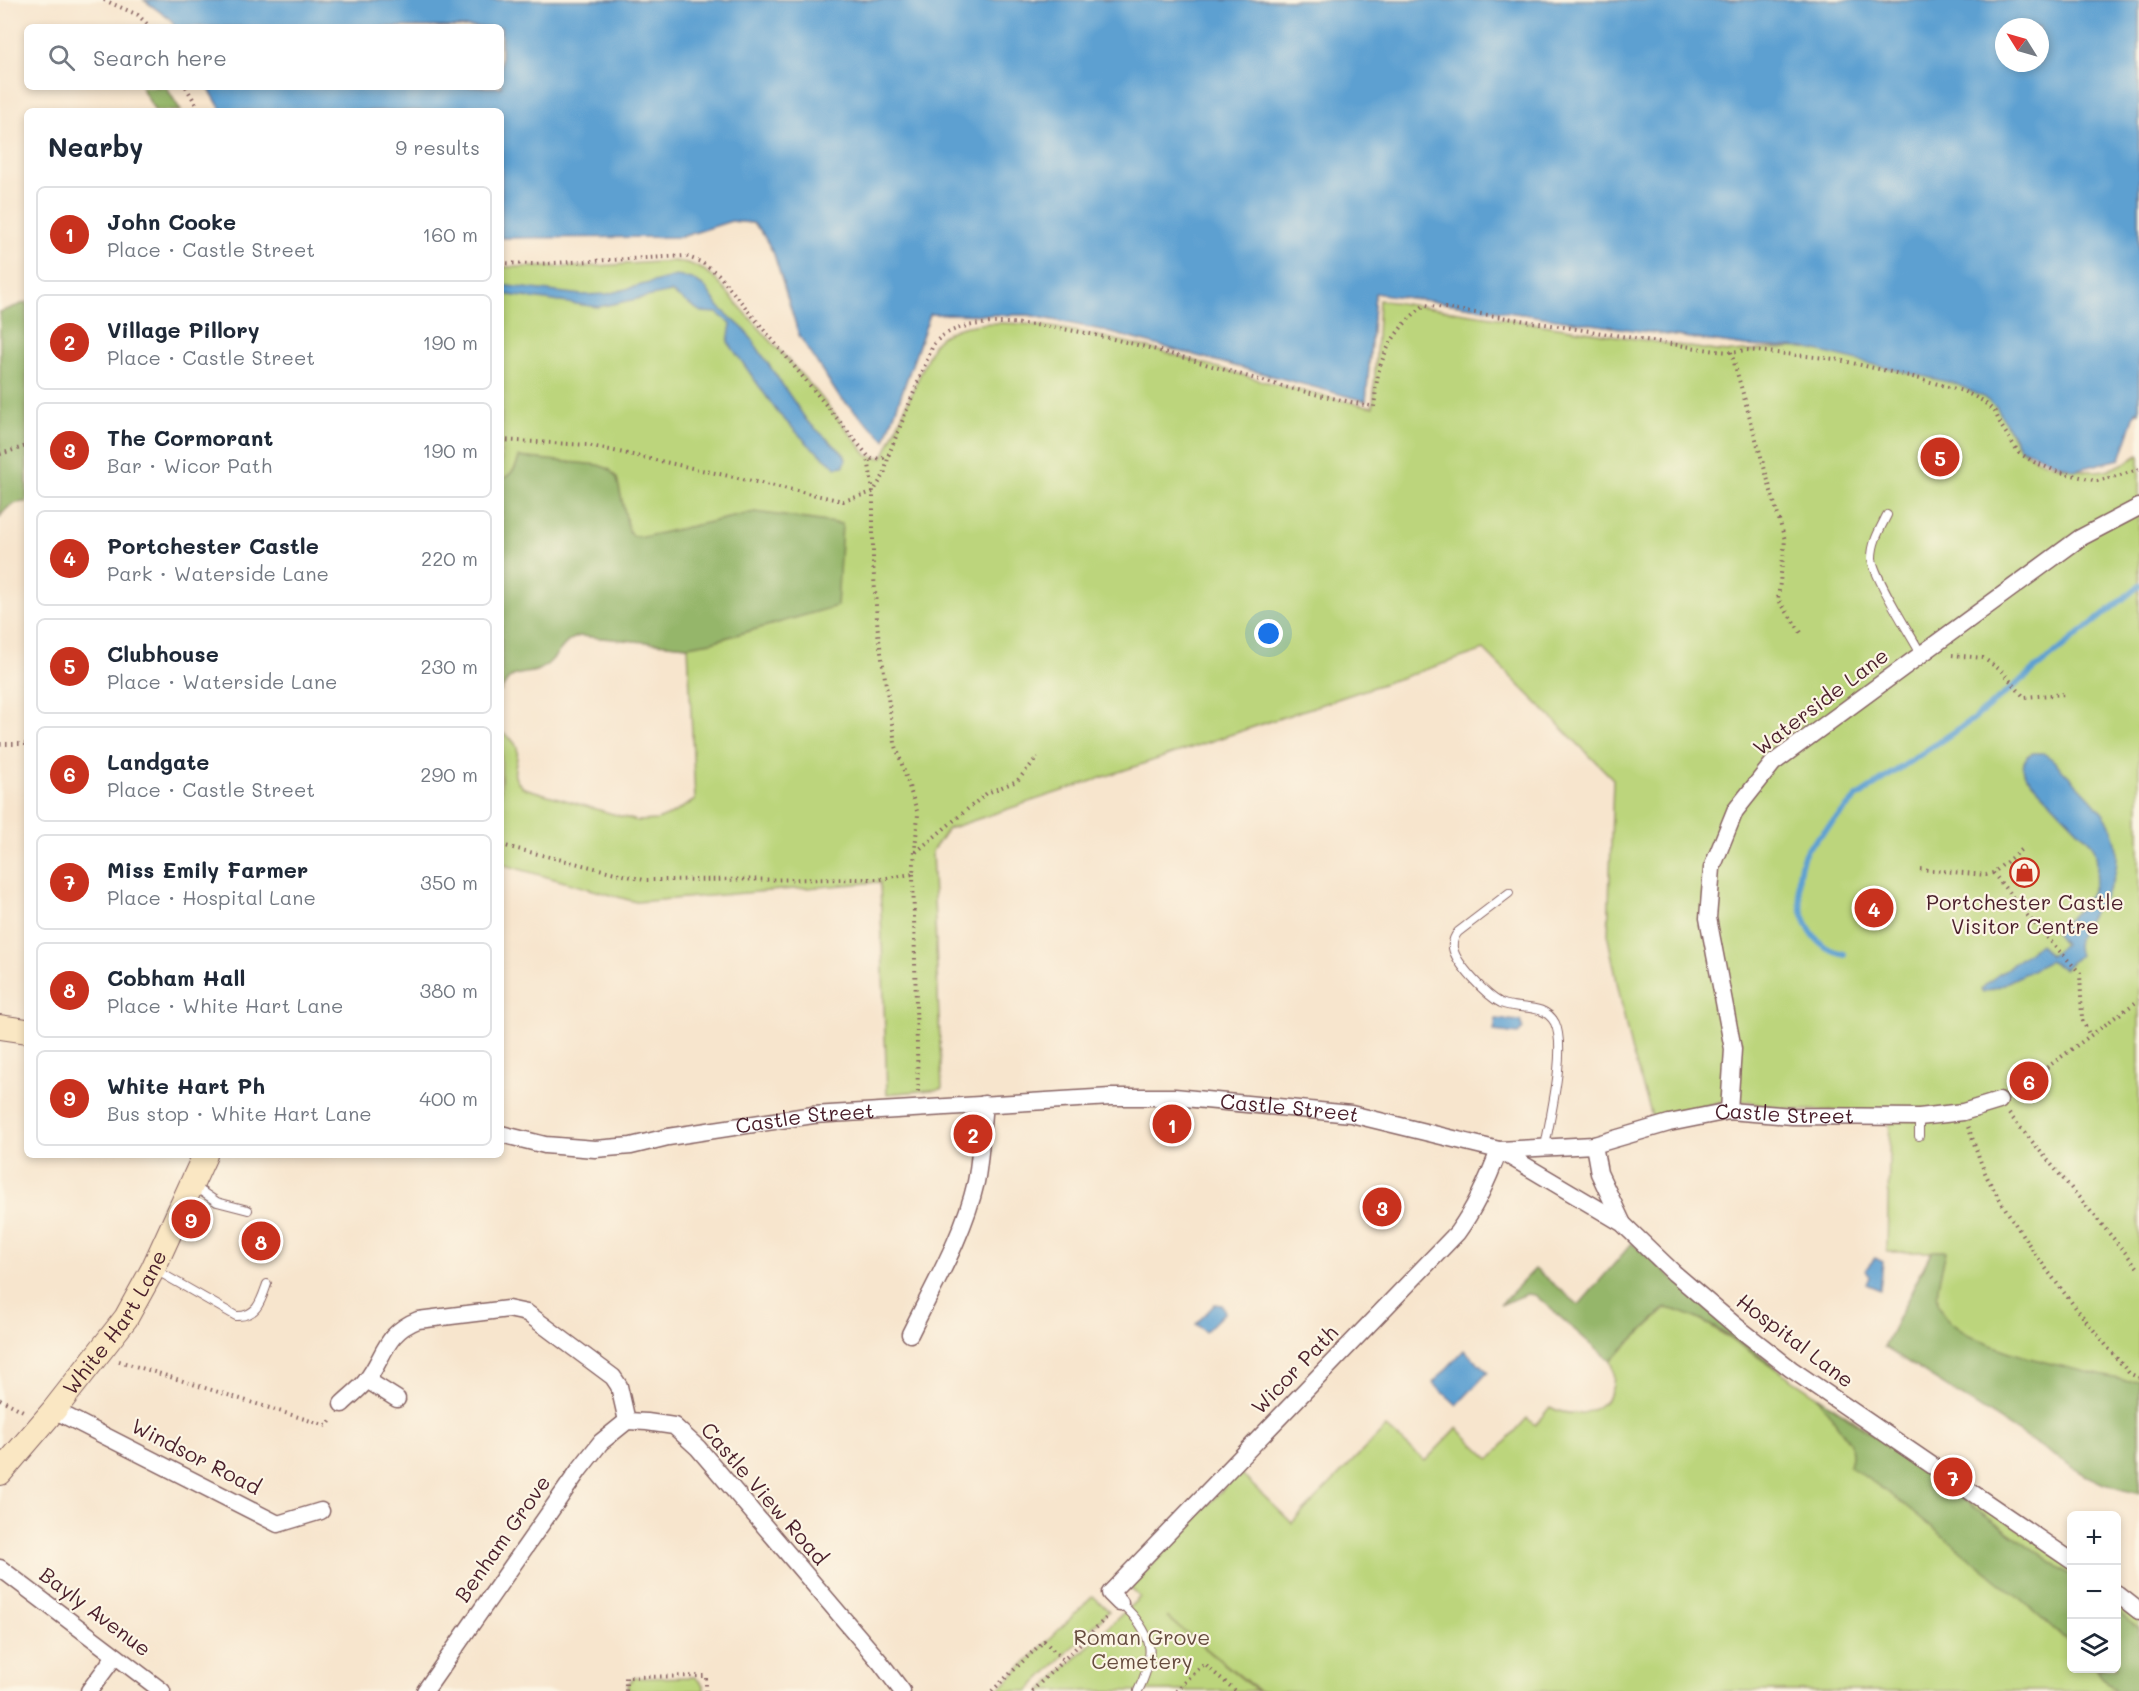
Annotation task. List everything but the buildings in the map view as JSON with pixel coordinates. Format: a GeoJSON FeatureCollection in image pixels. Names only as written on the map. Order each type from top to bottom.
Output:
{"type":"FeatureCollection","features":[{"type":"Feature","properties":{"kind":"street","name":"Waterside Lane"},"geometry":{"type":"LineString","coordinates":[[1729,1111],[1733,1049],[1708,918],[1712,868],[1722,838],[1735,811],[1773,763],[2080,538],[2139,507]]}},
{"type":"Feature","properties":{"kind":"street"},"geometry":{"type":"LineString","coordinates":[[0,1027],[24,1031]]}},
{"type":"Feature","properties":{"kind":"street","name":"Castle Street"},"geometry":{"type":"LineString","coordinates":[[504,1135],[545,1145],[595,1149],[631,1146],[668,1137],[813,1115],[1111,1097],[1174,1096],[1351,1114],[1498,1150],[1594,1145],[1669,1123],[1729,1111],[1792,1116],[1919,1117],[1963,1112],[1999,1101]]}},
{"type":"Feature","properties":{"kind":"street"},"geometry":{"type":"LineString","coordinates":[[910,1334],[962,1228],[977,1179],[984,1104]]}},
{"type":"Feature","properties":{"kind":"street"},"geometry":{"type":"LineString","coordinates":[[1594,1145],[1602,1181],[1622,1223]]}},
{"type":"Feature","properties":{"kind":"street","name":"Hospital Lane"},"geometry":{"type":"LineString","coordinates":[[1498,1150],[1622,1223],[1674,1273],[1791,1369],[2067,1558]]}},
{"type":"Feature","properties":{"kind":"street","name":"Wicor Path"},"geometry":{"type":"LineString","coordinates":[[1124,1606],[1110,1593],[1457,1233],[1482,1194],[1498,1150]]}},
{"type":"Feature","properties":{"kind":"street","name":"White Hart Lane"},"geometry":{"type":"LineString","coordinates":[[0,1473],[54,1410],[126,1318],[153,1269],[204,1158]]}},
{"type":"Feature","properties":{"kind":"street"},"geometry":{"type":"LineString","coordinates":[[342,1404],[367,1380],[380,1354],[393,1336],[410,1323],[418,1320],[508,1309],[527,1313],[613,1377],[619,1386],[627,1421]]}},
{"type":"Feature","properties":{"kind":"street"},"geometry":{"type":"LineString","coordinates":[[367,1380],[397,1399]]}},
{"type":"Feature","properties":{"kind":"street","name":"Windsor Road"},"geometry":{"type":"LineString","coordinates":[[54,1410],[278,1524],[321,1511]]}},
{"type":"Feature","properties":{"kind":"street","name":"Benham Grove"},"geometry":{"type":"LineString","coordinates":[[425,1691],[579,1470],[601,1442],[627,1421]]}},
{"type":"Feature","properties":{"kind":"street","name":"Castle View Road"},"geometry":{"type":"LineString","coordinates":[[627,1421],[674,1426],[698,1448],[902,1691]]}},
{"type":"Feature","properties":{"kind":"street","name":"Bayly Avenue"},"geometry":{"type":"LineString","coordinates":[[0,1568],[162,1691]]}},
{"type":"Feature","properties":{"kind":"street"},"geometry":{"type":"LineString","coordinates":[[2121,1597],[2139,1611]]}},
{"type":"Feature","properties":{"kind":"street"},"geometry":{"type":"LineString","coordinates":[[89,1691],[115,1656]]}},
{"type":"Feature","properties":{"kind":"lane"},"geometry":{"type":"LineString","coordinates":[[1887,515],[1875,539],[1872,560],[1921,654]]}},
{"type":"Feature","properties":{"kind":"lane"},"geometry":{"type":"LineString","coordinates":[[1509,893],[1458,932],[1453,939],[1452,946],[1460,964],[1494,999],[1504,1004],[1539,1009],[1550,1015],[1556,1025],[1559,1053],[1545,1147]]}},
{"type":"Feature","properties":{"kind":"lane"},"geometry":{"type":"LineString","coordinates":[[1919,1117],[1919,1136]]}},
{"type":"Feature","properties":{"kind":"lane"},"geometry":{"type":"LineString","coordinates":[[192,1185],[217,1202],[248,1210]]}},
{"type":"Feature","properties":{"kind":"lane"},"geometry":{"type":"LineString","coordinates":[[153,1269],[236,1316],[244,1317],[258,1308],[267,1284]]}},
{"type":"Feature","properties":{"kind":"lane"},"geometry":{"type":"LineString","coordinates":[[1124,1606],[1141,1623],[1149,1642],[1150,1657],[1138,1691]]}},
{"type":"Feature","properties":{"kind":"path"},"geometry":{"type":"LineString","coordinates":[[104,0],[138,15],[147,24]]}},
{"type":"Feature","properties":{"kind":"path"},"geometry":{"type":"LineString","coordinates":[[188,90],[198,108]]}},
{"type":"Feature","properties":{"kind":"path"},"geometry":{"type":"LineString","coordinates":[[504,263],[534,264],[685,256],[701,262],[718,274],[868,456],[872,459],[883,458],[889,454]]}},
{"type":"Feature","properties":{"kind":"path"},"geometry":{"type":"LineString","coordinates":[[504,440],[587,445],[843,501],[873,492],[884,475],[889,454],[933,345],[948,332],[958,328],[982,323],[1034,323],[1151,348],[1250,378],[1374,407],[1381,361],[1396,334],[1413,314],[1425,305],[1731,352],[1747,350],[1835,359],[1963,391],[1983,401],[1995,412],[2019,453],[2056,471],[2097,480],[2139,470]]}},
{"type":"Feature","properties":{"kind":"path"},"geometry":{"type":"LineString","coordinates":[[1731,352],[1785,540],[1778,598],[1802,634]]}},
{"type":"Feature","properties":{"kind":"path"},"geometry":{"type":"LineString","coordinates":[[0,454],[24,447]]}},
{"type":"Feature","properties":{"kind":"path"},"geometry":{"type":"LineString","coordinates":[[868,456],[873,492],[873,563],[878,633],[895,743],[918,814],[913,873],[919,1108]]}},
{"type":"Feature","properties":{"kind":"path"},"geometry":{"type":"LineString","coordinates":[[1921,654],[1940,653],[1983,658],[2001,671],[2024,698],[2066,694]]}},
{"type":"Feature","properties":{"kind":"path"},"geometry":{"type":"LineString","coordinates":[[0,744],[24,744]]}},
{"type":"Feature","properties":{"kind":"path"},"geometry":{"type":"LineString","coordinates":[[915,853],[987,793],[1017,781],[1038,757]]}},
{"type":"Feature","properties":{"kind":"path"},"geometry":{"type":"LineString","coordinates":[[504,846],[644,880],[880,879],[913,873]]}},
{"type":"Feature","properties":{"kind":"path"},"geometry":{"type":"LineString","coordinates":[[1920,870],[1986,875],[1993,873],[2024,847]]}},
{"type":"Feature","properties":{"kind":"path"},"geometry":{"type":"LineString","coordinates":[[1993,873],[2081,977],[2082,1019],[2090,1036]]}},
{"type":"Feature","properties":{"kind":"path"},"geometry":{"type":"LineString","coordinates":[[2042,1071],[2139,1000]]}},
{"type":"Feature","properties":{"kind":"path"},"geometry":{"type":"LineString","coordinates":[[1999,1101],[2139,1269]]}},
{"type":"Feature","properties":{"kind":"path"},"geometry":{"type":"LineString","coordinates":[[1963,1112],[1987,1177],[2040,1262],[2129,1373],[2139,1378]]}},
{"type":"Feature","properties":{"kind":"path"},"geometry":{"type":"LineString","coordinates":[[98,1355],[327,1426],[342,1404]]}},
{"type":"Feature","properties":{"kind":"path"},"geometry":{"type":"LineString","coordinates":[[1032,1691],[1124,1606]]}},
{"type":"Feature","properties":{"kind":"path"},"geometry":{"type":"LineString","coordinates":[[992,1691],[1044,1641],[1063,1660]]}},
{"type":"Feature","properties":{"kind":"path"},"geometry":{"type":"LineString","coordinates":[[1176,1691],[1204,1664],[1236,1691]]}},
{"type":"Feature","properties":{"kind":"path"},"geometry":{"type":"LineString","coordinates":[[626,1691],[626,1677],[706,1676],[706,1691]]}},
{"type":"Feature","properties":{"kind":"green space"},"geometry":{"type":"Polygon","coordinates":[[[144,0],[2139,0],[2139,412],[2004,419],[2020,448],[2037,459],[2060,467],[2105,470],[2119,466],[2139,455],[2139,1491],[1884,1347],[1931,1252],[1887,1252],[1890,1112],[1793,1110],[1731,1099],[1653,1120],[1630,1045],[1608,938],[1613,779],[1484,650],[948,829],[932,851],[942,1089],[887,1094],[880,882],[636,902],[504,865],[504,734],[512,739],[517,747],[515,774],[517,781],[524,788],[637,821],[657,820],[695,800],[688,646],[521,625],[504,656],[504,267],[582,267],[673,261],[688,263],[704,270],[715,279],[816,391],[868,456],[883,458],[933,345],[956,329],[992,323],[1036,325],[1085,333],[1134,344],[1280,385],[1373,407],[1379,300],[1716,351],[1790,348],[1746,346],[1375,293],[1366,401],[1097,329],[1029,315],[930,314],[885,440],[838,395],[799,335],[774,254],[761,231],[753,223],[731,221],[681,237],[598,237],[504,115],[504,108],[220,108],[210,90],[504,90],[504,24],[173,24],[144,0]],[[840,539],[694,644],[711,642],[836,606],[840,539]]]}},
{"type":"Feature","properties":{"kind":"green space"},"geometry":{"type":"Polygon","coordinates":[[[143,90],[168,90],[179,108],[153,108],[143,90]]]}},
{"type":"Feature","properties":{"kind":"green space"},"geometry":{"type":"Polygon","coordinates":[[[24,303],[24,502],[11,505],[0,517],[0,312],[24,303]]]}},
{"type":"Feature","properties":{"kind":"green space"},"geometry":{"type":"Polygon","coordinates":[[[519,457],[598,465],[609,469],[617,478],[629,531],[633,536],[643,537],[755,512],[842,524],[837,606],[711,642],[688,646],[580,636],[564,645],[544,667],[515,675],[504,686],[504,478],[516,465],[519,457]]]}},
{"type":"Feature","properties":{"kind":"green space"},"geometry":{"type":"Polygon","coordinates":[[[1632,1243],[1781,1372],[1712,1326],[1682,1312],[1666,1308],[1610,1361],[1535,1295],[1527,1294],[1500,1305],[1535,1269],[1579,1305],[1632,1243]]]}},
{"type":"Feature","properties":{"kind":"green space"},"geometry":{"type":"Polygon","coordinates":[[[1932,1251],[1946,1251],[1938,1286],[1939,1306],[1949,1321],[1968,1334],[2023,1356],[2127,1381],[2139,1380],[2139,1494],[2104,1484],[2085,1475],[1884,1347],[1932,1251]]]}},
{"type":"Feature","properties":{"kind":"green space","name":"Roman Grove Cemetery"},"geometry":{"type":"Polygon","coordinates":[[[1667,1308],[1682,1311],[1711,1326],[2067,1560],[2067,1673],[2121,1673],[2121,1597],[2139,1613],[2139,1691],[1259,1691],[1167,1617],[1257,1691],[1041,1691],[1140,1597],[1130,1588],[1239,1472],[1292,1523],[1386,1427],[1425,1461],[1457,1428],[1490,1459],[1527,1418],[1535,1425],[1550,1407],[1576,1414],[1588,1412],[1599,1406],[1607,1399],[1612,1388],[1613,1376],[1610,1361],[1667,1308]]]}},
{"type":"Feature","properties":{"kind":"green space"},"geometry":{"type":"Polygon","coordinates":[[[1816,1395],[2067,1573],[2067,1640],[2016,1595],[1896,1498],[1849,1466],[1850,1443],[1816,1395]]]}},
{"type":"Feature","properties":{"kind":"green space"},"geometry":{"type":"Polygon","coordinates":[[[1093,1596],[1109,1611],[1028,1691],[997,1691],[1093,1596]]]}},
{"type":"Feature","properties":{"kind":"green space"},"geometry":{"type":"Polygon","coordinates":[[[2121,1614],[2139,1628],[2139,1691],[2115,1691],[2099,1673],[2121,1673],[2121,1614]]]}},
{"type":"Feature","properties":{"kind":"green space"},"geometry":{"type":"Polygon","coordinates":[[[695,1677],[704,1686],[704,1691],[628,1691],[628,1684],[634,1678],[695,1677]]]}},
{"type":"Feature","properties":{"kind":"water"},"geometry":{"type":"Polygon","coordinates":[[[144,0],[2139,0],[2139,412],[2136,411],[2120,459],[2074,470],[2020,448],[1997,408],[1983,397],[1956,384],[1804,348],[1746,346],[1375,293],[1366,401],[1097,329],[1029,315],[930,314],[885,440],[838,395],[799,335],[774,254],[761,231],[753,223],[731,221],[681,237],[504,238],[504,108],[220,108],[210,90],[504,90],[504,24],[173,24],[144,0]]]}},
{"type":"Feature","properties":{"kind":"water"},"geometry":{"type":"Polygon","coordinates":[[[676,276],[692,279],[706,288],[719,307],[746,331],[807,421],[844,454],[846,459],[844,466],[836,467],[809,445],[778,413],[728,342],[731,324],[717,313],[701,312],[671,292],[598,307],[504,294],[504,285],[582,295],[607,294],[676,276]]]}},
{"type":"Feature","properties":{"kind":"water"},"geometry":{"type":"Polygon","coordinates":[[[2033,753],[2043,753],[2052,759],[2094,802],[2108,820],[2116,843],[2115,873],[2106,895],[2087,920],[2078,938],[2079,955],[2064,969],[2049,961],[1983,992],[1981,990],[1987,983],[2040,944],[2050,956],[2064,944],[2054,931],[2084,904],[2096,878],[2096,858],[2092,844],[2025,775],[2024,762],[2033,753]]]}},
{"type":"Feature","properties":{"kind":"water"},"geometry":{"type":"Polygon","coordinates":[[[1496,1019],[1520,1021],[1523,1029],[1518,1034],[1494,1031],[1496,1019]]]}},
{"type":"Feature","properties":{"kind":"water"},"geometry":{"type":"Polygon","coordinates":[[[1875,1258],[1883,1262],[1880,1290],[1866,1284],[1869,1277],[1866,1269],[1875,1258]]]}},
{"type":"Feature","properties":{"kind":"water"},"geometry":{"type":"Polygon","coordinates":[[[1215,1304],[1222,1305],[1225,1312],[1205,1332],[1196,1324],[1215,1304]]]}},
{"type":"Feature","properties":{"kind":"water"},"geometry":{"type":"Polygon","coordinates":[[[1464,1350],[1488,1372],[1457,1405],[1433,1383],[1464,1350]]]}},
{"type":"Feature","properties":{"kind":"waterway"},"geometry":{"type":"LineString","coordinates":[[1844,954],[1830,950],[1823,945],[1807,925],[1799,886],[1802,860],[1807,849],[1857,797],[1972,720],[2139,586]]}},
{"type":"Feature","properties":{"kind":"place","name":"Clubhouse"},"geometry":{"type":"Point","coordinates":[1940,457]}},
{"type":"Feature","properties":{"kind":"place","name":"Portchester Castle Visitor Centre"},"geometry":{"type":"Point","coordinates":[2025,872]}},
{"type":"Feature","properties":{"kind":"place","name":"Portchester Castle"},"geometry":{"type":"Point","coordinates":[1874,908]}},
{"type":"Feature","properties":{"kind":"place","name":"Landgate"},"geometry":{"type":"Point","coordinates":[2029,1081]}},
{"type":"Feature","properties":{"kind":"place","name":"John Cooke"},"geometry":{"type":"Point","coordinates":[1172,1124]}},
{"type":"Feature","properties":{"kind":"place","name":"Village Pillory"},"geometry":{"type":"Point","coordinates":[973,1134]}},
{"type":"Feature","properties":{"kind":"place","name":"The Cormorant"},"geometry":{"type":"Point","coordinates":[1382,1207]}},
{"type":"Feature","properties":{"kind":"place","name":"White Hart Ph"},"geometry":{"type":"Point","coordinates":[191,1219]}},
{"type":"Feature","properties":{"kind":"place","name":"Cobham Hall"},"geometry":{"type":"Point","coordinates":[261,1241]}},
{"type":"Feature","properties":{"kind":"place","name":"Miss Emily Farmer"},"geometry":{"type":"Point","coordinates":[1953,1477]}}]}
